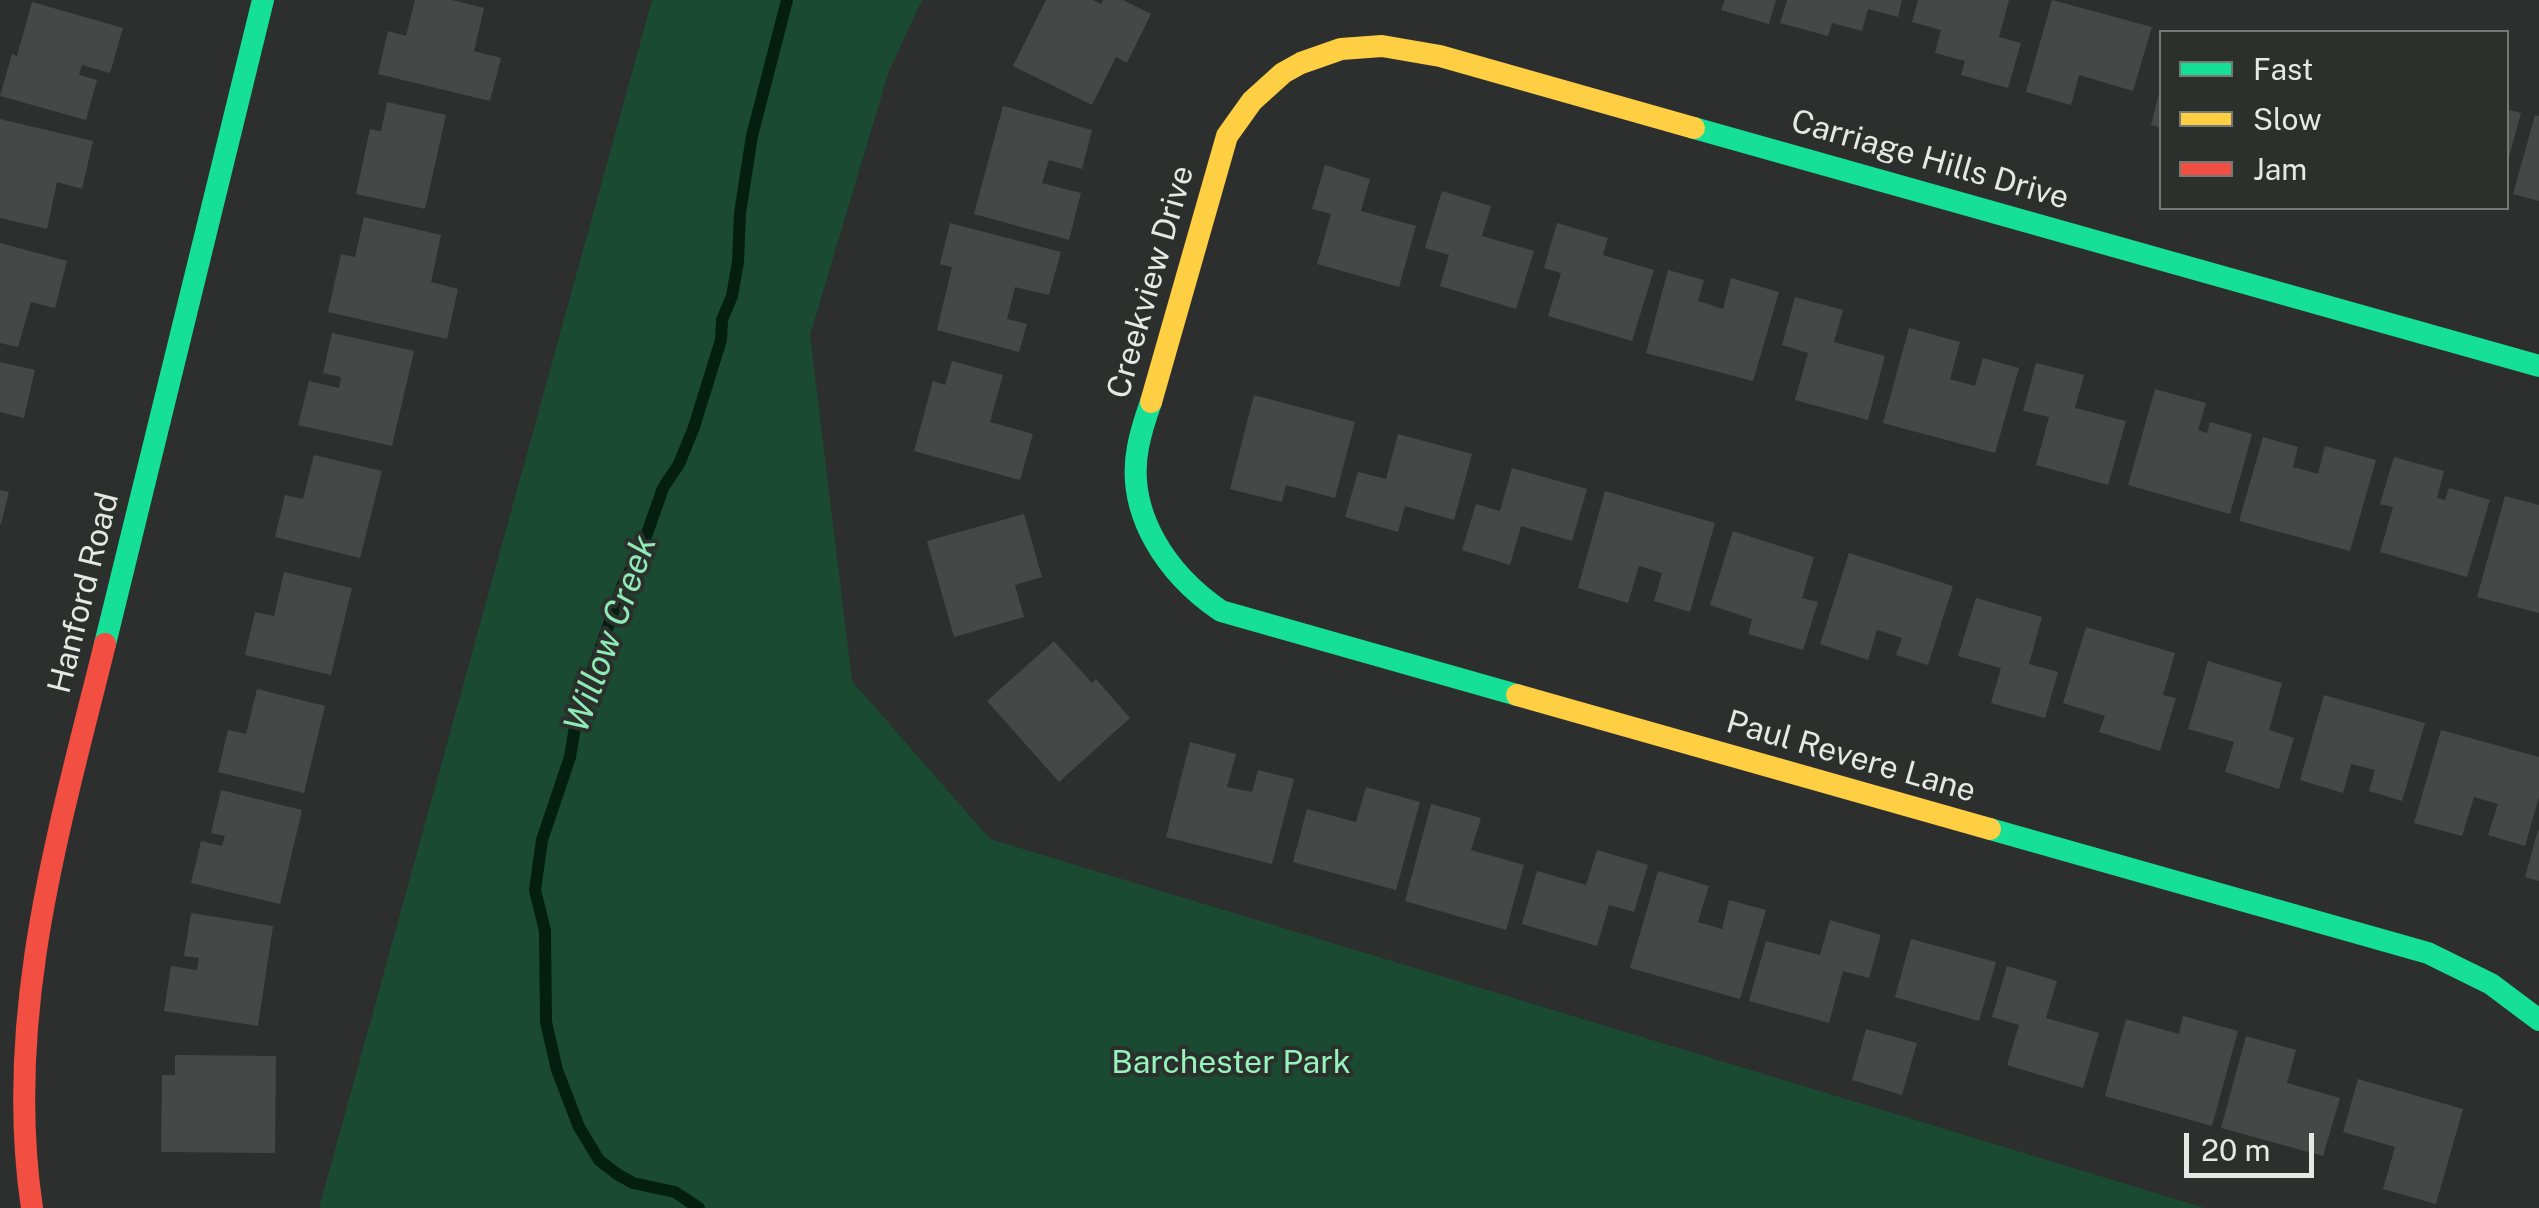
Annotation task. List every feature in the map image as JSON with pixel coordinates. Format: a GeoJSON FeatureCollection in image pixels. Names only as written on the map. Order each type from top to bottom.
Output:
{"type":"FeatureCollection","features":[{"type":"Feature","properties":{"kind":"street","name":"Hanford Road"},"geometry":{"type":"LineString","coordinates":[[32,1208],[22,1086],[27,992],[49,872],[263,0]]}},
{"type":"Feature","properties":{"kind":"street","name":"Carriage Hills Drive"},"geometry":{"type":"LineString","coordinates":[[1300,62],[1366,45],[1440,56],[2539,366]]}},
{"type":"Feature","properties":{"kind":"street","name":"Creekview Drive"},"geometry":{"type":"LineString","coordinates":[[1155,548],[1138,502],[1137,448],[1227,136],[1257,92],[1300,62]]}},
{"type":"Feature","properties":{"kind":"street","name":"Paul Revere Lane"},"geometry":{"type":"LineString","coordinates":[[1155,548],[1177,578],[1222,611],[2428,953],[2491,984],[2539,1020]]}},
{"type":"Feature","properties":{"kind":"green space","name":"Barchester Park"},"geometry":{"type":"Polygon","coordinates":[[[652,0],[922,0],[889,71],[810,335],[852,681],[990,839],[2205,1208],[319,1208],[652,0]]]}},
{"type":"Feature","properties":{"kind":"building"},"geometry":{"type":"Polygon","coordinates":[[[415,0],[452,0],[484,8],[474,51],[501,58],[490,101],[378,74],[388,31],[406,36],[415,0]]]}},
{"type":"Feature","properties":{"kind":"building"},"geometry":{"type":"Polygon","coordinates":[[[1046,0],[1092,0],[1101,4],[1103,0],[1123,0],[1151,14],[1127,63],[1116,57],[1092,105],[1013,66],[1046,0]]]}},
{"type":"Feature","properties":{"kind":"building"},"geometry":{"type":"Polygon","coordinates":[[[1725,0],[1776,0],[1769,24],[1721,10],[1725,0]]]}},
{"type":"Feature","properties":{"kind":"building"},"geometry":{"type":"Polygon","coordinates":[[[1787,0],[1902,0],[1898,17],[1868,9],[1862,31],[1832,23],[1828,36],[1780,23],[1787,0]]]}},
{"type":"Feature","properties":{"kind":"building"},"geometry":{"type":"Polygon","coordinates":[[[1918,0],[2009,0],[1999,37],[2021,43],[2008,88],[1961,75],[1965,61],[1935,53],[1941,30],[1912,22],[1918,0]]]}},
{"type":"Feature","properties":{"kind":"building"},"geometry":{"type":"Polygon","coordinates":[[[2052,0],[2152,27],[2133,91],[2079,75],[2071,105],[2026,92],[2052,0]]]}},
{"type":"Feature","properties":{"kind":"building"},"geometry":{"type":"Polygon","coordinates":[[[32,2],[123,28],[110,73],[82,65],[79,75],[97,80],[86,120],[0,96],[12,54],[17,56],[32,2]]]}},
{"type":"Feature","properties":{"kind":"building"},"geometry":{"type":"Polygon","coordinates":[[[2159,94],[2159,127],[2151,125],[2159,94]]]}},
{"type":"Feature","properties":{"kind":"building"},"geometry":{"type":"Polygon","coordinates":[[[387,102],[446,115],[425,209],[356,194],[370,129],[381,131],[387,102]]]}},
{"type":"Feature","properties":{"kind":"building"},"geometry":{"type":"Polygon","coordinates":[[[1003,106],[1092,130],[1082,169],[1049,160],[1042,183],[1081,193],[1069,240],[974,214],[1003,106]]]}},
{"type":"Feature","properties":{"kind":"building"},"geometry":{"type":"Polygon","coordinates":[[[2509,110],[2521,113],[2509,156],[2509,110]]]}},
{"type":"Feature","properties":{"kind":"building"},"geometry":{"type":"Polygon","coordinates":[[[2535,115],[2539,116],[2539,201],[2513,194],[2535,115]]]}},
{"type":"Feature","properties":{"kind":"building"},"geometry":{"type":"Polygon","coordinates":[[[0,119],[93,141],[82,189],[57,182],[47,229],[0,218],[0,119]]]}},
{"type":"Feature","properties":{"kind":"building"},"geometry":{"type":"Polygon","coordinates":[[[1325,165],[1370,179],[1361,211],[1416,226],[1399,287],[1317,264],[1331,214],[1312,209],[1325,165]]]}},
{"type":"Feature","properties":{"kind":"building"},"geometry":{"type":"Polygon","coordinates":[[[1442,191],[1491,206],[1482,236],[1534,251],[1516,309],[1440,286],[1449,255],[1425,248],[1442,191]]]}},
{"type":"Feature","properties":{"kind":"building"},"geometry":{"type":"Polygon","coordinates":[[[364,217],[441,235],[431,282],[458,289],[447,339],[328,312],[341,254],[355,257],[364,217]]]}},
{"type":"Feature","properties":{"kind":"building"},"geometry":{"type":"Polygon","coordinates":[[[950,223],[1061,252],[1049,295],[1015,287],[1007,319],[1027,324],[1019,352],[937,330],[952,267],[940,264],[950,223]]]}},
{"type":"Feature","properties":{"kind":"building"},"geometry":{"type":"Polygon","coordinates":[[[1557,223],[1608,238],[1603,255],[1654,270],[1632,341],[1548,316],[1561,273],[1544,268],[1557,223]]]}},
{"type":"Feature","properties":{"kind":"building"},"geometry":{"type":"Polygon","coordinates":[[[0,243],[67,261],[55,308],[31,302],[18,347],[0,343],[0,243]]]}},
{"type":"Feature","properties":{"kind":"building"},"geometry":{"type":"Polygon","coordinates":[[[1668,270],[1704,280],[1698,301],[1723,309],[1731,278],[1779,292],[1753,381],[1646,353],[1668,270]]]}},
{"type":"Feature","properties":{"kind":"building"},"geometry":{"type":"Polygon","coordinates":[[[1795,297],[1843,310],[1834,342],[1885,356],[1868,420],[1795,400],[1808,353],[1782,345],[1795,297]]]}},
{"type":"Feature","properties":{"kind":"building"},"geometry":{"type":"Polygon","coordinates":[[[1909,328],[1960,342],[1950,379],[1975,386],[1983,358],[2019,368],[1995,453],[1883,423],[1909,328]]]}},
{"type":"Feature","properties":{"kind":"building"},"geometry":{"type":"Polygon","coordinates":[[[332,333],[414,351],[392,446],[298,425],[309,381],[339,388],[341,377],[323,373],[332,333]]]}},
{"type":"Feature","properties":{"kind":"building"},"geometry":{"type":"Polygon","coordinates":[[[952,361],[1003,375],[990,422],[1033,434],[1020,480],[914,451],[933,381],[945,385],[952,361]]]}},
{"type":"Feature","properties":{"kind":"building"},"geometry":{"type":"Polygon","coordinates":[[[0,362],[35,370],[24,418],[0,412],[0,362]]]}},
{"type":"Feature","properties":{"kind":"building"},"geometry":{"type":"Polygon","coordinates":[[[2036,363],[2084,375],[2075,408],[2126,421],[2108,485],[2036,465],[2049,417],[2023,411],[2036,363]]]}},
{"type":"Feature","properties":{"kind":"building"},"geometry":{"type":"Polygon","coordinates":[[[2155,389],[2206,403],[2198,430],[2207,433],[2210,422],[2252,434],[2230,514],[2128,485],[2155,389]]]}},
{"type":"Feature","properties":{"kind":"building"},"geometry":{"type":"Polygon","coordinates":[[[1254,395],[1355,422],[1335,498],[1286,485],[1282,502],[1230,489],[1254,395]]]}},
{"type":"Feature","properties":{"kind":"building"},"geometry":{"type":"Polygon","coordinates":[[[1398,434],[1472,454],[1454,520],[1405,506],[1398,532],[1345,517],[1358,472],[1386,479],[1398,434]]]}},
{"type":"Feature","properties":{"kind":"building"},"geometry":{"type":"Polygon","coordinates":[[[2263,437],[2298,447],[2293,467],[2318,474],[2325,446],[2376,460],[2350,551],[2239,521],[2263,437]]]}},
{"type":"Feature","properties":{"kind":"building"},"geometry":{"type":"Polygon","coordinates":[[[314,455],[382,471],[360,558],[275,537],[285,495],[303,499],[314,455]]]}},
{"type":"Feature","properties":{"kind":"building"},"geometry":{"type":"Polygon","coordinates":[[[2394,457],[2444,471],[2437,498],[2445,500],[2449,488],[2490,500],[2467,577],[2380,552],[2393,507],[2380,504],[2394,457]]]}},
{"type":"Feature","properties":{"kind":"building"},"geometry":{"type":"Polygon","coordinates":[[[1512,468],[1587,489],[1572,541],[1521,526],[1510,565],[1462,550],[1476,504],[1500,511],[1512,468]]]}},
{"type":"Feature","properties":{"kind":"building"},"geometry":{"type":"Polygon","coordinates":[[[0,490],[9,492],[1,524],[0,524],[0,490]]]}},
{"type":"Feature","properties":{"kind":"building"},"geometry":{"type":"Polygon","coordinates":[[[1605,491],[1715,523],[1690,612],[1654,601],[1662,573],[1639,566],[1628,603],[1578,588],[1605,491]]]}},
{"type":"Feature","properties":{"kind":"building"},"geometry":{"type":"Polygon","coordinates":[[[2505,496],[2539,505],[2539,613],[2477,597],[2505,496]]]}},
{"type":"Feature","properties":{"kind":"building"},"geometry":{"type":"Polygon","coordinates":[[[1024,514],[1042,577],[1015,585],[1024,617],[954,637],[927,541],[1024,514]]]}},
{"type":"Feature","properties":{"kind":"building"},"geometry":{"type":"Polygon","coordinates":[[[1733,531],[1814,557],[1802,598],[1818,602],[1803,650],[1748,634],[1752,619],[1710,605],[1733,531]]]}},
{"type":"Feature","properties":{"kind":"building"},"geometry":{"type":"Polygon","coordinates":[[[1849,553],[1953,586],[1928,665],[1896,655],[1902,638],[1877,630],[1868,660],[1820,644],[1849,553]]]}},
{"type":"Feature","properties":{"kind":"building"},"geometry":{"type":"Polygon","coordinates":[[[284,572],[352,588],[331,675],[245,655],[255,612],[274,616],[284,572]]]}},
{"type":"Feature","properties":{"kind":"building"},"geometry":{"type":"Polygon","coordinates":[[[1976,598],[2042,617],[2029,664],[2058,672],[2045,718],[1991,703],[2001,668],[1958,656],[1976,598]]]}},
{"type":"Feature","properties":{"kind":"building"},"geometry":{"type":"Polygon","coordinates":[[[2086,627],[2175,653],[2163,695],[2176,698],[2160,751],[2099,732],[2105,716],[2063,703],[2086,627]]]}},
{"type":"Feature","properties":{"kind":"building"},"geometry":{"type":"Polygon","coordinates":[[[1054,641],[1092,683],[1096,679],[1130,718],[1059,782],[987,701],[1054,641]]]}},
{"type":"Feature","properties":{"kind":"building"},"geometry":{"type":"Polygon","coordinates":[[[2208,661],[2282,683],[2269,730],[2294,738],[2279,789],[2225,772],[2234,742],[2188,729],[2208,661]]]}},
{"type":"Feature","properties":{"kind":"building"},"geometry":{"type":"Polygon","coordinates":[[[257,689],[325,706],[304,793],[218,772],[228,730],[246,734],[257,689]]]}},
{"type":"Feature","properties":{"kind":"building"},"geometry":{"type":"Polygon","coordinates":[[[2324,695],[2425,723],[2402,801],[2369,791],[2375,770],[2351,764],[2343,793],[2300,780],[2324,695]]]}},
{"type":"Feature","properties":{"kind":"building"},"geometry":{"type":"Polygon","coordinates":[[[2441,730],[2539,757],[2539,797],[2525,846],[2488,835],[2498,804],[2474,797],[2462,836],[2414,823],[2441,730]]]}},
{"type":"Feature","properties":{"kind":"building"},"geometry":{"type":"Polygon","coordinates":[[[1190,742],[1236,754],[1227,787],[1252,792],[1258,770],[1294,779],[1272,864],[1166,837],[1190,742]]]}},
{"type":"Feature","properties":{"kind":"building"},"geometry":{"type":"Polygon","coordinates":[[[1366,787],[1420,802],[1396,890],[1293,862],[1307,809],[1356,822],[1366,787]]]}},
{"type":"Feature","properties":{"kind":"building"},"geometry":{"type":"Polygon","coordinates":[[[221,790],[302,810],[280,904],[191,883],[201,841],[222,846],[225,836],[211,833],[221,790]]]}},
{"type":"Feature","properties":{"kind":"building"},"geometry":{"type":"Polygon","coordinates":[[[1431,804],[1481,818],[1471,850],[1524,865],[1506,930],[1405,901],[1431,804]]]}},
{"type":"Feature","properties":{"kind":"building"},"geometry":{"type":"Polygon","coordinates":[[[2539,830],[2539,881],[2525,877],[2539,830]]]}},
{"type":"Feature","properties":{"kind":"building"},"geometry":{"type":"Polygon","coordinates":[[[1597,850],[1648,865],[1634,912],[1609,905],[1597,946],[1522,924],[1537,871],[1586,885],[1597,850]]]}},
{"type":"Feature","properties":{"kind":"building"},"geometry":{"type":"Polygon","coordinates":[[[1658,871],[1709,886],[1698,922],[1722,929],[1729,900],[1766,910],[1740,999],[1630,968],[1658,871]]]}},
{"type":"Feature","properties":{"kind":"building"},"geometry":{"type":"Polygon","coordinates":[[[191,913],[273,926],[258,1026],[164,1011],[171,966],[197,970],[199,958],[184,956],[191,913]]]}},
{"type":"Feature","properties":{"kind":"building"},"geometry":{"type":"Polygon","coordinates":[[[1830,920],[1881,935],[1869,978],[1843,971],[1829,1023],[1749,1001],[1766,941],[1820,955],[1830,920]]]}},
{"type":"Feature","properties":{"kind":"building"},"geometry":{"type":"Polygon","coordinates":[[[1911,939],[1996,962],[1979,1021],[1895,997],[1911,939]]]}},
{"type":"Feature","properties":{"kind":"building"},"geometry":{"type":"Polygon","coordinates":[[[2007,966],[2057,981],[2046,1018],[2099,1033],[2083,1088],[2007,1065],[2019,1025],[1992,1017],[2007,966]]]}},
{"type":"Feature","properties":{"kind":"building"},"geometry":{"type":"Polygon","coordinates":[[[2183,1016],[2238,1031],[2212,1126],[2105,1096],[2126,1019],[2179,1034],[2183,1016]]]}},
{"type":"Feature","properties":{"kind":"building"},"geometry":{"type":"Polygon","coordinates":[[[1866,1029],[1917,1043],[1902,1095],[1852,1080],[1866,1029]]]}},
{"type":"Feature","properties":{"kind":"building"},"geometry":{"type":"Polygon","coordinates":[[[2246,1036],[2296,1050],[2287,1083],[2340,1098],[2323,1156],[2221,1128],[2246,1036]]]}},
{"type":"Feature","properties":{"kind":"building"},"geometry":{"type":"Polygon","coordinates":[[[175,1055],[276,1056],[275,1153],[161,1152],[162,1075],[175,1075],[175,1055]]]}},
{"type":"Feature","properties":{"kind":"building"},"geometry":{"type":"Polygon","coordinates":[[[2358,1079],[2463,1109],[2436,1204],[2383,1189],[2395,1147],[2343,1132],[2358,1079]]]}},
{"type":"Feature","properties":{"kind":"waterway","name":"Willow Creek"},"geometry":{"type":"LineString","coordinates":[[699,1208],[675,1192],[633,1183],[617,1174],[599,1160],[579,1127],[557,1070],[546,1022],[545,931],[535,890],[542,840],[570,757],[577,715],[622,587],[643,545],[663,488],[679,464],[694,427],[721,340],[722,320],[732,296],[738,262],[740,213],[752,136],[787,0]]}},
{"type":"Feature","properties":{"kind":"traffic: fast"},"geometry":{"type":"LineString","coordinates":[[105,644],[263,0]]}},
{"type":"Feature","properties":{"kind":"traffic: fast"},"geometry":{"type":"LineString","coordinates":[[1694,128],[2539,366]]}},
{"type":"Feature","properties":{"kind":"traffic: fast"},"geometry":{"type":"LineString","coordinates":[[1151,402],[1138,447],[1138,496],[1155,541],[1184,580],[1202,596],[1221,611],[1517,695]]}},
{"type":"Feature","properties":{"kind":"traffic: fast"},"geometry":{"type":"LineString","coordinates":[[1990,829],[2428,953],[2491,984],[2539,1020]]}},
{"type":"Feature","properties":{"kind":"traffic: slow"},"geometry":{"type":"LineString","coordinates":[[1151,402],[1227,136],[1252,101],[1283,73],[1301,63],[1341,49],[1382,46],[1440,56],[1694,128]]}},
{"type":"Feature","properties":{"kind":"traffic: slow"},"geometry":{"type":"LineString","coordinates":[[1517,695],[1990,829]]}},
{"type":"Feature","properties":{"kind":"traffic: jam"},"geometry":{"type":"LineString","coordinates":[[32,1208],[25,1136],[30,994],[54,853],[105,644]]}}]}
